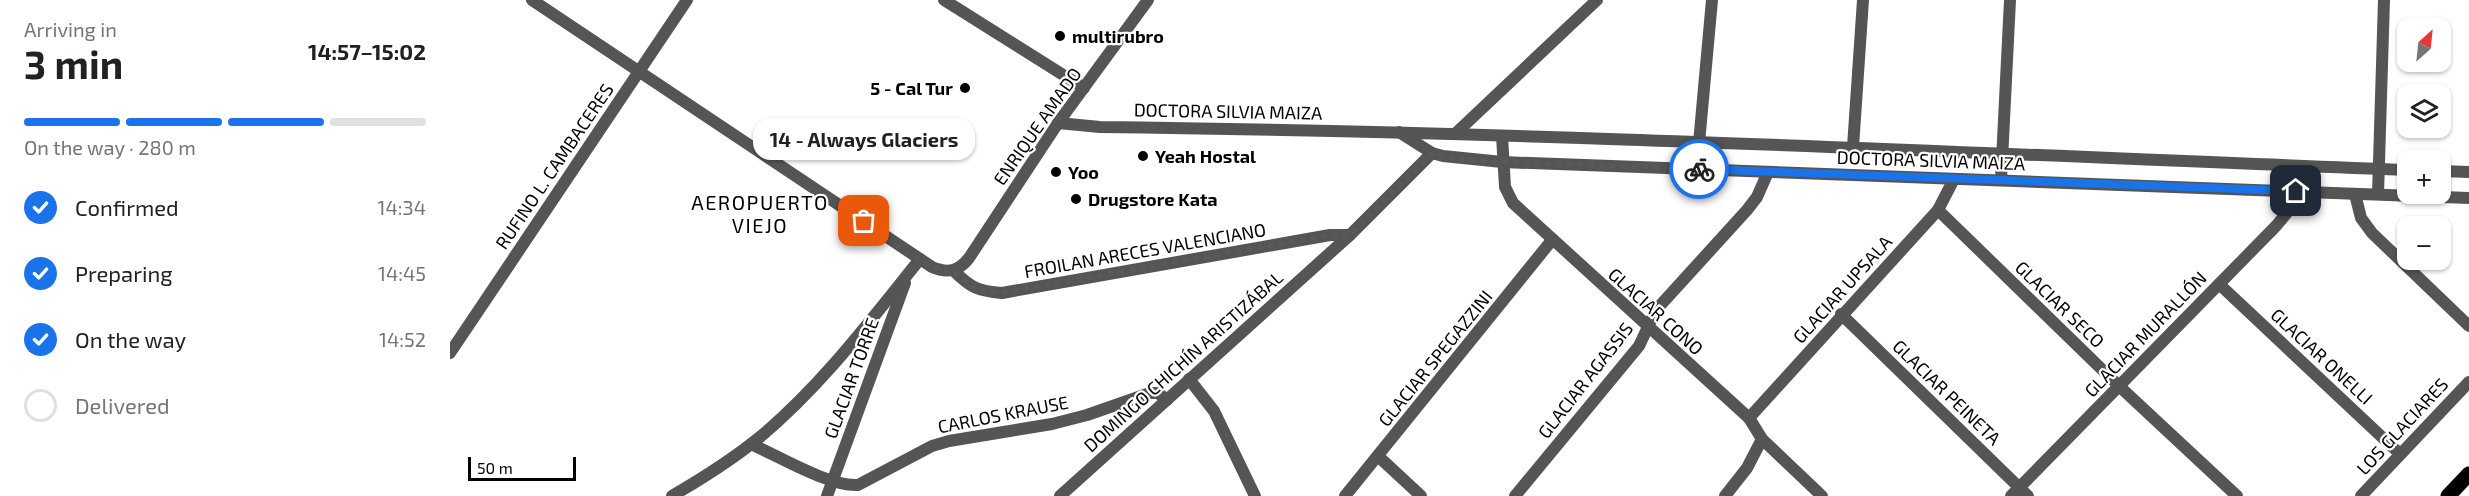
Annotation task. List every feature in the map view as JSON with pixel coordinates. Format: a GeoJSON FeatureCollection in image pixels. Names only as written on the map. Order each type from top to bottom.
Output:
{"type":"FeatureCollection","features":[{"type":"Feature","properties":{"kind":"main road"},"geometry":{"type":"LineString","coordinates":[[2448,496],[2469,474]]}},
{"type":"Feature","properties":{"kind":"street"},"geometry":{"type":"LineString","coordinates":[[532,0],[920,259],[938,270],[954,271]]}},
{"type":"Feature","properties":{"kind":"street","name":"RUFINO L. CAMBACERES"},"geometry":{"type":"LineString","coordinates":[[450,353],[687,0]]}},
{"type":"Feature","properties":{"kind":"street"},"geometry":{"type":"LineString","coordinates":[[944,0],[1084,88]]}},
{"type":"Feature","properties":{"kind":"street","name":"ENRIQUE AMADO"},"geometry":{"type":"LineString","coordinates":[[954,271],[969,258],[1058,123],[1148,0]]}},
{"type":"Feature","properties":{"kind":"street"},"geometry":{"type":"LineString","coordinates":[[1456,133],[1597,0]]}},
{"type":"Feature","properties":{"kind":"street"},"geometry":{"type":"LineString","coordinates":[[1699,143],[1712,0]]}},
{"type":"Feature","properties":{"kind":"street"},"geometry":{"type":"LineString","coordinates":[[1853,147],[1863,0]]}},
{"type":"Feature","properties":{"kind":"street"},"geometry":{"type":"LineString","coordinates":[[2001,180],[2010,0]]}},
{"type":"Feature","properties":{"kind":"street"},"geometry":{"type":"LineString","coordinates":[[2378,194],[2384,0]]}},
{"type":"Feature","properties":{"kind":"street","name":"DOCTORA SILVIA MAIZA"},"geometry":{"type":"LineString","coordinates":[[1058,123],[1100,127],[1456,133],[2397,170]]}},
{"type":"Feature","properties":{"kind":"street","name":"DOCTORA SILVIA MAIZA"},"geometry":{"type":"LineString","coordinates":[[1398,132],[1432,153],[1458,159],[1502,162],[2469,198]]}},
{"type":"Feature","properties":{"kind":"street","name":"GLACIAR CONO"},"geometry":{"type":"LineString","coordinates":[[1502,136],[1502,162],[1508,195],[1513,203],[1749,418],[1762,439],[1822,496]]}},
{"type":"Feature","properties":{"kind":"street","name":"DOMINGO CHICHÍN ARISTIZÁBAL"},"geometry":{"type":"LineString","coordinates":[[1060,496],[1350,235],[1432,153]]}},
{"type":"Feature","properties":{"kind":"street"},"geometry":{"type":"LineString","coordinates":[[2451,171],[2469,172]]}},
{"type":"Feature","properties":{"kind":"street","name":"GLACIAR AGASSIS"},"geometry":{"type":"LineString","coordinates":[[1515,496],[1639,346],[1656,310],[1747,210],[1757,196],[1768,172]]}},
{"type":"Feature","properties":{"kind":"street","name":"GLACIAR UPSALA"},"geometry":{"type":"LineString","coordinates":[[1749,418],[1841,314],[1938,210],[1954,179]]}},
{"type":"Feature","properties":{"kind":"street","name":"GLACIAR MURALLÓN"},"geometry":{"type":"LineString","coordinates":[[2019,493],[2119,386],[2276,226],[2290,208],[2296,191]]}},
{"type":"Feature","properties":{"kind":"street"},"geometry":{"type":"LineString","coordinates":[[2355,194],[2361,218],[2372,233],[2469,326]]}},
{"type":"Feature","properties":{"kind":"street","name":"GLACIAR SECO"},"geometry":{"type":"LineString","coordinates":[[1938,210],[2119,386],[2237,496]]}},
{"type":"Feature","properties":{"kind":"street","name":"FROILAN ARECES VALENCIANO"},"geometry":{"type":"LineString","coordinates":[[954,271],[980,291],[1002,293],[1330,235],[1350,235]]}},
{"type":"Feature","properties":{"kind":"street","name":"GLACIAR SPEGAZZINI"},"geometry":{"type":"LineString","coordinates":[[1345,496],[1379,457],[1552,240]]}},
{"type":"Feature","properties":{"kind":"street"},"geometry":{"type":"LineString","coordinates":[[672,496],[751,444],[802,397],[842,356],[920,259]]}},
{"type":"Feature","properties":{"kind":"street","name":"GLACIAR TORRE"},"geometry":{"type":"LineString","coordinates":[[827,496],[909,272]]}},
{"type":"Feature","properties":{"kind":"street","name":"GLACIAR ONELLI"},"geometry":{"type":"LineString","coordinates":[[2218,284],[2400,454]]}},
{"type":"Feature","properties":{"kind":"street","name":"GLACIAR PEINETA"},"geometry":{"type":"LineString","coordinates":[[1841,314],[2019,493]]}},
{"type":"Feature","properties":{"kind":"street"},"geometry":{"type":"LineString","coordinates":[[1189,379],[1214,411],[1255,496]]}},
{"type":"Feature","properties":{"kind":"street","name":"LOS GLACIARES"},"geometry":{"type":"LineString","coordinates":[[2361,496],[2469,382]]}},
{"type":"Feature","properties":{"kind":"street","name":"CARLOS KRAUSE"},"geometry":{"type":"LineString","coordinates":[[751,444],[846,486],[858,484],[932,446],[949,441],[1052,424],[1087,415],[1150,393],[1158,393],[1167,399]]}},
{"type":"Feature","properties":{"kind":"street"},"geometry":{"type":"LineString","coordinates":[[1725,496],[1747,468],[1762,439]]}},
{"type":"Feature","properties":{"kind":"street"},"geometry":{"type":"LineString","coordinates":[[1379,457],[1420,496]]}},
{"type":"Feature","properties":{"kind":"way so far"},"geometry":{"type":"LineString","coordinates":[[864,221],[932,267],[946,272],[954,271],[980,291],[1002,293],[1330,235],[1350,235],[1432,153],[1458,159],[1502,162],[1699,169]]}},
{"type":"Feature","properties":{"kind":"place","name":"multirubro"},"geometry":{"type":"Point","coordinates":[1060,36]}},
{"type":"Feature","properties":{"kind":"place","name":"5 - Cal Tur"},"geometry":{"type":"Point","coordinates":[965,88]}},
{"type":"Feature","properties":{"kind":"place","name":"Yeah Hostal"},"geometry":{"type":"Point","coordinates":[1143,156]}},
{"type":"Feature","properties":{"kind":"place","name":"Yoo"},"geometry":{"type":"Point","coordinates":[1056,172]}},
{"type":"Feature","properties":{"kind":"place","name":"Drugstore Kata"},"geometry":{"type":"Point","coordinates":[1076,199]}},
{"type":"Feature","properties":{"kind":"place","name":"14 - Always Glaciers"},"geometry":{"type":"Point","coordinates":[864,221]}},
{"type":"Feature","properties":{"kind":"district","name":"AEROPUERTO VIEJO"},"geometry":{"type":"Point","coordinates":[760,214]}},
{"type":"Feature","properties":{"kind":"route"},"geometry":{"type":"LineString","coordinates":[[1699,169],[2296,191]]}}]}
